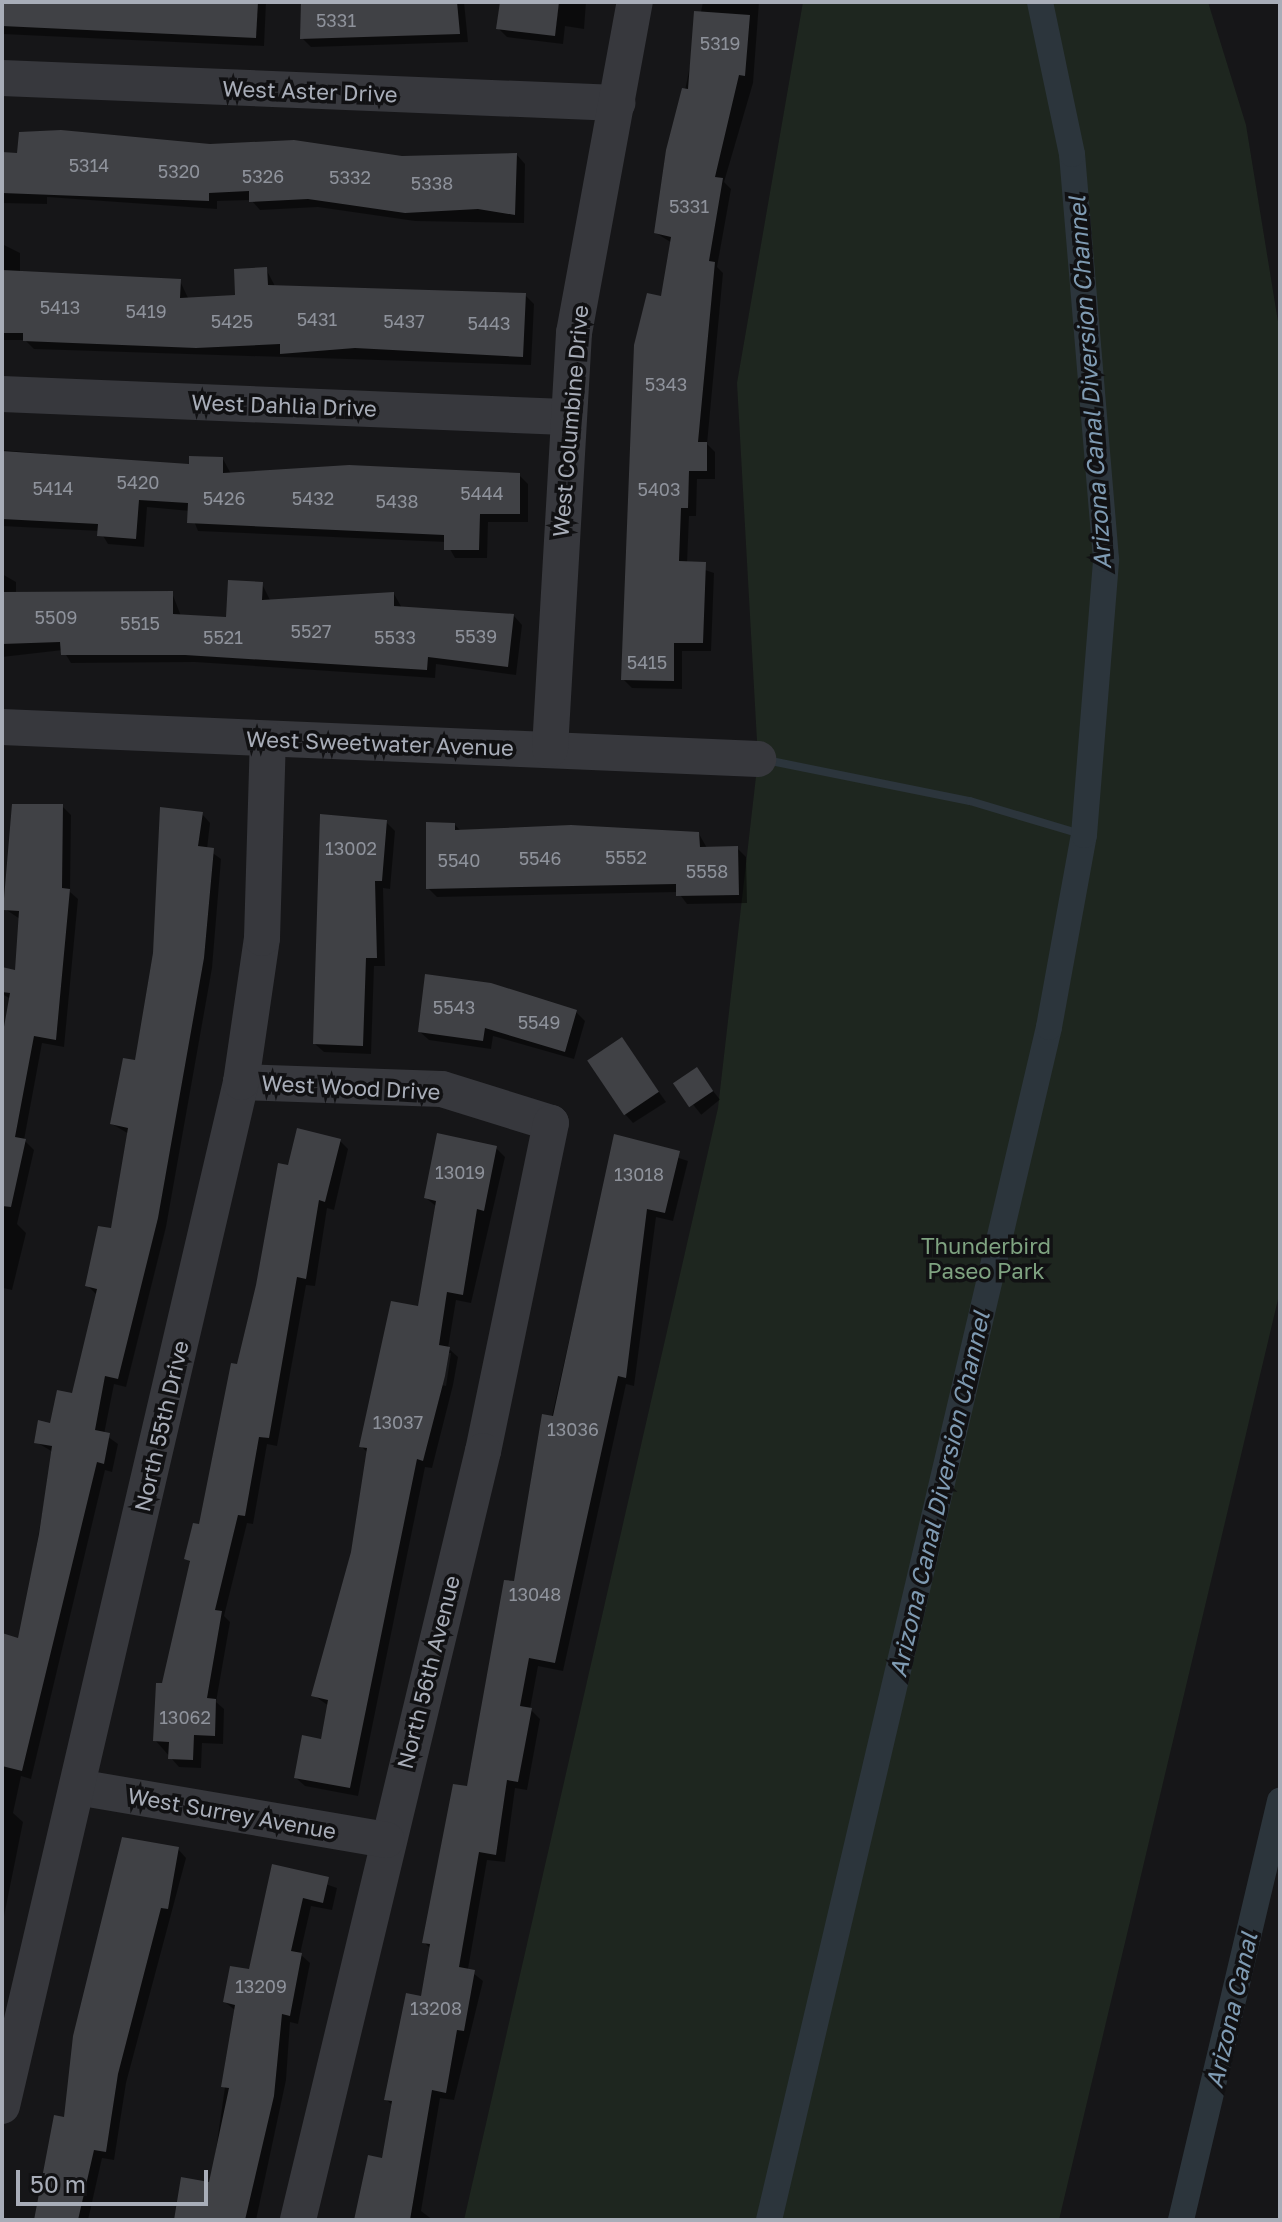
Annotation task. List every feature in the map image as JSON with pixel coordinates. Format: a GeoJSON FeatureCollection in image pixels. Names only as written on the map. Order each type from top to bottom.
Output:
{"type":"FeatureCollection","features":[{"type":"Feature","properties":{"kind":"street","name":"West Columbine Drive"},"geometry":{"type":"LineString","coordinates":[[550,749],[566,417],[574,333],[635,2]]}},
{"type":"Feature","properties":{"kind":"street","name":"West Aster Drive"},"geometry":{"type":"LineString","coordinates":[[2,78],[617,103]]}},
{"type":"Feature","properties":{"kind":"street","name":"West Dahlia Drive"},"geometry":{"type":"LineString","coordinates":[[2,394],[566,417]]}},
{"type":"Feature","properties":{"kind":"street","name":"West Sweetwater Avenue"},"geometry":{"type":"LineString","coordinates":[[2,727],[758,759]]}},
{"type":"Feature","properties":{"kind":"street","name":"North 55th Drive"},"geometry":{"type":"LineString","coordinates":[[2,2106],[241,1082],[262,938],[268,739]]}},
{"type":"Feature","properties":{"kind":"street","name":"West Wood Drive"},"geometry":{"type":"LineString","coordinates":[[241,1082],[442,1089],[551,1123]]}},
{"type":"Feature","properties":{"kind":"street","name":"North 56th Avenue"},"geometry":{"type":"LineString","coordinates":[[298,2220],[387,1840],[487,1436],[551,1123]]}},
{"type":"Feature","properties":{"kind":"street","name":"West Surrey Avenue"},"geometry":{"type":"LineString","coordinates":[[77,1787],[387,1840]]}},
{"type":"Feature","properties":{"kind":"green space","name":"Thunderbird Paseo Park"},"geometry":{"type":"Polygon","coordinates":[[[803,2],[1208,2],[1246,125],[1280,334],[1280,1291],[1059,2220],[464,2220],[718,1108],[758,759],[737,383],[803,2]]]}},
{"type":"Feature","properties":{"kind":"building"},"geometry":{"type":"Polygon","coordinates":[[[2,2],[258,2],[256,38],[2,26],[2,2]]]}},
{"type":"Feature","properties":{"kind":"building"},"geometry":{"type":"Polygon","coordinates":[[[301,2],[457,2],[460,34],[300,39],[301,2]]]}},
{"type":"Feature","properties":{"kind":"building"},"geometry":{"type":"Polygon","coordinates":[[[500,2],[559,2],[555,36],[496,29],[500,2]]]}},
{"type":"Feature","properties":{"kind":"building"},"geometry":{"type":"Polygon","coordinates":[[[694,11],[750,15],[745,76],[739,75],[715,177],[723,178],[709,261],[715,262],[698,442],[707,442],[707,471],[689,471],[688,508],[681,508],[679,561],[706,562],[703,643],[674,643],[674,681],[621,680],[634,345],[647,293],[661,296],[671,237],[654,233],[666,150],[682,88],[688,89],[694,11]]]}},
{"type":"Feature","properties":{"kind":"building"},"geometry":{"type":"Polygon","coordinates":[[[61,130],[210,144],[294,140],[402,156],[517,153],[515,215],[478,209],[405,213],[308,199],[249,202],[249,191],[209,193],[209,201],[2,193],[2,152],[17,153],[19,132],[61,130]]]}},
{"type":"Feature","properties":{"kind":"building"},"geometry":{"type":"Polygon","coordinates":[[[267,267],[268,285],[526,293],[523,357],[355,348],[280,354],[280,344],[196,348],[23,341],[23,333],[2,333],[2,270],[181,279],[180,298],[235,295],[234,269],[267,267]]]}},
{"type":"Feature","properties":{"kind":"building"},"geometry":{"type":"Polygon","coordinates":[[[2,451],[189,464],[189,456],[223,457],[223,473],[349,465],[520,473],[520,514],[480,514],[479,550],[444,550],[444,535],[187,523],[188,503],[139,500],[136,539],[97,536],[98,524],[2,519],[2,451]]]}},
{"type":"Feature","properties":{"kind":"building"},"geometry":{"type":"Polygon","coordinates":[[[228,580],[263,582],[262,600],[394,592],[394,606],[514,614],[508,667],[428,657],[427,670],[185,655],[61,655],[60,642],[2,644],[2,592],[173,591],[173,614],[226,617],[228,580]]]}},
{"type":"Feature","properties":{"kind":"building"},"geometry":{"type":"Polygon","coordinates":[[[12,804],[63,804],[62,888],[70,889],[56,1040],[34,1036],[15,1137],[26,1139],[11,1207],[2,1206],[2,1038],[10,993],[2,992],[2,967],[15,970],[19,911],[3,910],[12,804]]]}},
{"type":"Feature","properties":{"kind":"building"},"geometry":{"type":"Polygon","coordinates":[[[160,807],[203,812],[198,846],[214,848],[204,958],[158,1218],[118,1379],[105,1376],[95,1430],[110,1433],[104,1464],[97,1462],[22,1771],[2,1766],[2,1633],[18,1638],[39,1534],[52,1446],[34,1443],[38,1420],[50,1423],[57,1390],[72,1393],[97,1289],[85,1286],[98,1226],[111,1228],[128,1128],[110,1124],[123,1058],[135,1060],[153,953],[160,807]]]}},
{"type":"Feature","properties":{"kind":"building"},"geometry":{"type":"Polygon","coordinates":[[[320,814],[387,820],[382,881],[375,881],[377,958],[366,958],[363,1046],[313,1044],[320,814]]]}},
{"type":"Feature","properties":{"kind":"building"},"geometry":{"type":"Polygon","coordinates":[[[426,822],[455,823],[455,830],[571,825],[699,832],[700,847],[738,846],[739,895],[676,896],[676,884],[426,889],[426,822]]]}},
{"type":"Feature","properties":{"kind":"building"},"geometry":{"type":"Polygon","coordinates":[[[425,974],[491,983],[577,1010],[565,1052],[485,1028],[483,1041],[418,1032],[425,974]]]}},
{"type":"Feature","properties":{"kind":"building"},"geometry":{"type":"Polygon","coordinates":[[[622,1037],[659,1092],[624,1115],[587,1060],[622,1037]]]}},
{"type":"Feature","properties":{"kind":"building"},"geometry":{"type":"Polygon","coordinates":[[[697,1067],[713,1091],[689,1107],[673,1083],[697,1067]]]}},
{"type":"Feature","properties":{"kind":"building"},"geometry":{"type":"Polygon","coordinates":[[[297,1128],[341,1139],[325,1202],[319,1200],[306,1279],[297,1277],[269,1438],[259,1437],[245,1516],[238,1515],[215,1610],[222,1611],[207,1698],[216,1699],[215,1736],[194,1735],[193,1760],[168,1759],[169,1742],[153,1741],[156,1683],[162,1683],[190,1561],[184,1559],[193,1523],[199,1524],[231,1363],[237,1364],[256,1285],[278,1163],[288,1165],[297,1128]]]}},
{"type":"Feature","properties":{"kind":"building"},"geometry":{"type":"Polygon","coordinates":[[[437,1133],[497,1146],[484,1211],[477,1209],[463,1295],[447,1292],[439,1345],[450,1347],[445,1376],[423,1461],[417,1459],[350,1788],[294,1778],[302,1735],[321,1739],[328,1700],[311,1696],[351,1552],[367,1448],[359,1447],[391,1301],[418,1306],[436,1201],[424,1198],[437,1133]]]}},
{"type":"Feature","properties":{"kind":"building"},"geometry":{"type":"Polygon","coordinates":[[[614,1134],[680,1151],[665,1213],[647,1209],[626,1378],[618,1376],[555,1663],[529,1658],[520,1706],[532,1708],[518,1782],[507,1780],[496,1855],[479,1852],[459,1967],[475,1970],[464,2031],[457,2030],[446,2093],[432,2090],[410,2220],[354,2220],[368,2155],[382,2158],[392,2101],[384,2100],[406,1993],[421,1996],[430,1944],[422,1943],[453,1784],[467,1786],[504,1580],[514,1581],[542,1414],[553,1416],[614,1134]]]}},
{"type":"Feature","properties":{"kind":"building"},"geometry":{"type":"Polygon","coordinates":[[[122,1837],[179,1847],[168,1909],[161,1908],[118,2074],[106,2152],[94,2150],[78,2220],[34,2220],[54,2115],[64,2117],[73,2036],[122,1837]]]}},
{"type":"Feature","properties":{"kind":"building"},"geometry":{"type":"Polygon","coordinates":[[[272,1864],[329,1877],[323,1903],[303,1898],[291,1951],[302,1953],[290,2016],[282,2014],[274,2096],[245,2220],[174,2220],[181,2177],[209,2182],[229,2088],[221,2087],[235,2005],[223,2002],[230,1966],[249,1969],[272,1864]]]}},
{"type":"Feature","properties":{"kind":"waterway","name":"Arizona Canal Diversion Channel"},"geometry":{"type":"LineString","coordinates":[[769,2220],[1049,1027],[1084,835],[1106,559],[1072,154],[1040,2]]}},
{"type":"Feature","properties":{"kind":"waterway"},"geometry":{"type":"LineString","coordinates":[[766,760],[970,801],[1084,835]]}},
{"type":"Feature","properties":{"kind":"waterway","name":"Arizona Canal"},"geometry":{"type":"LineString","coordinates":[[1181,2220],[1280,1801]]}}]}
